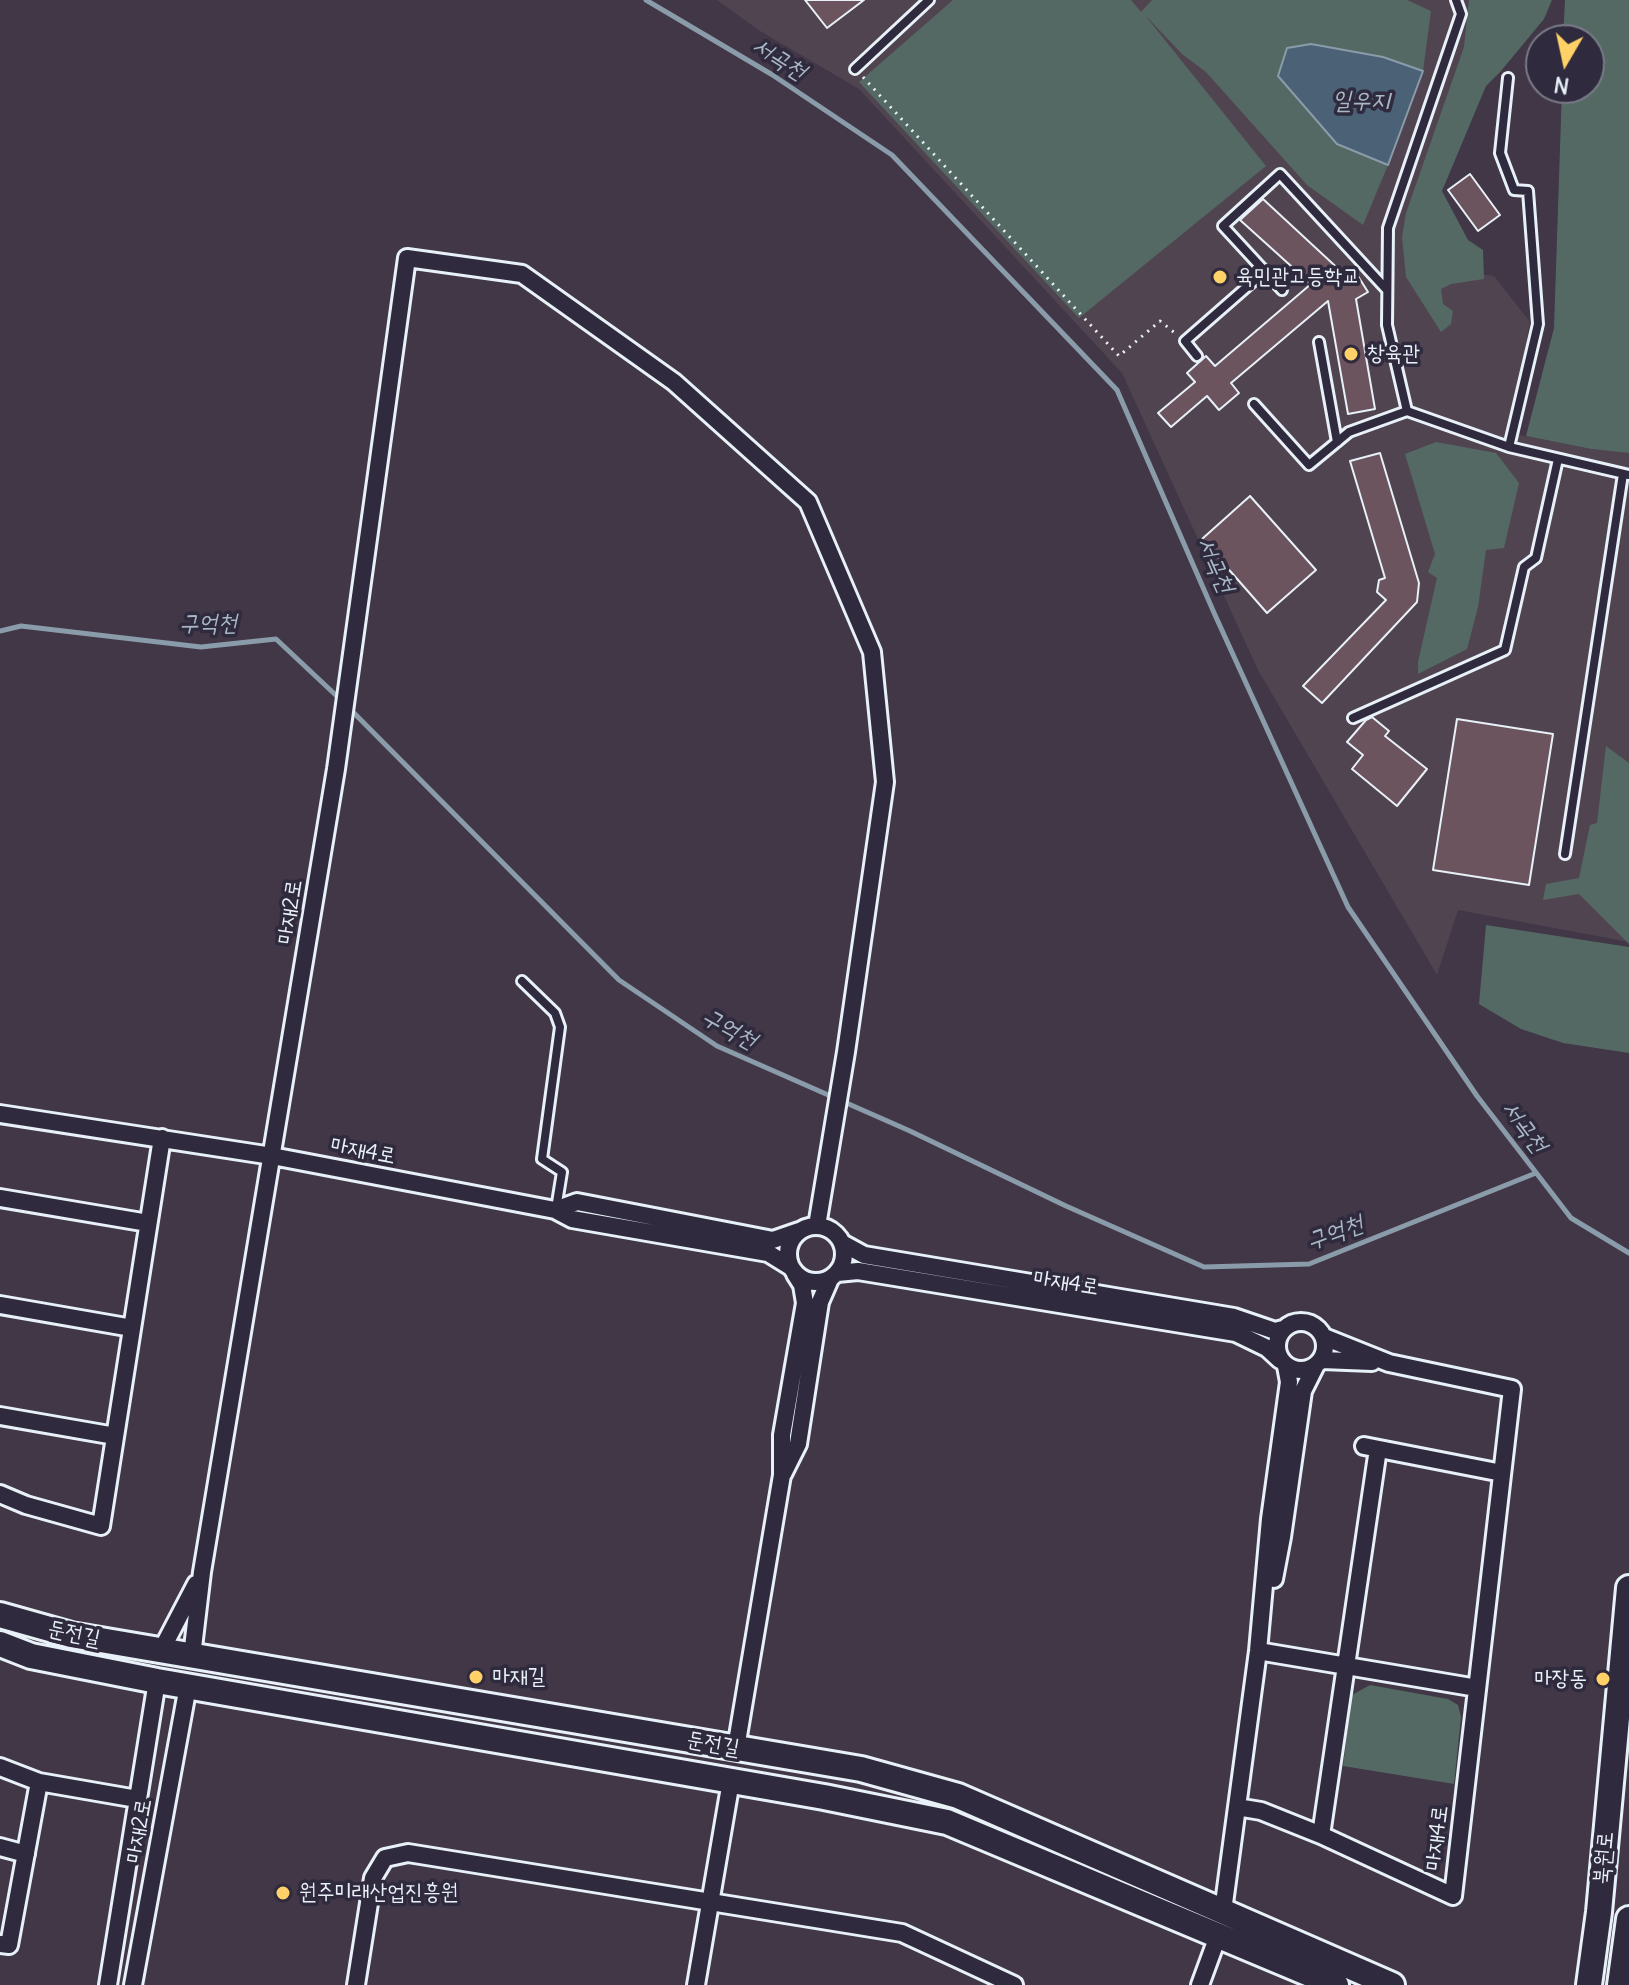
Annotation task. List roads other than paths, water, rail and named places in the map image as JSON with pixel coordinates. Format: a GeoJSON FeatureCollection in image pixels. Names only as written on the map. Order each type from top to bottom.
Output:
{"type":"FeatureCollection","features":[{"type":"Feature","properties":{"kind":"street","name":"마재2로"},"geometry":{"type":"LineString","coordinates":[[192,1656],[202,1572],[336,769],[407,258],[522,274],[674,382],[808,502],[872,652],[885,782],[817,1226]]}},
{"type":"Feature","properties":{"kind":"street","name":"마재4로"},"geometry":{"type":"LineString","coordinates":[[0,1114],[272,1156],[555,1210],[572,1219],[768,1253],[792,1270]]}},
{"type":"Feature","properties":{"kind":"street"},"geometry":{"type":"LineString","coordinates":[[0,1494],[26,1505],[101,1526],[162,1138]]}},
{"type":"Feature","properties":{"kind":"street"},"geometry":{"type":"LineString","coordinates":[[0,1198],[148,1223]]}},
{"type":"Feature","properties":{"kind":"street","name":"마재4로"},"geometry":{"type":"LineString","coordinates":[[555,1210],[577,1202],[773,1240],[799,1231]]}},
{"type":"Feature","properties":{"kind":"street"},"geometry":{"type":"LineString","coordinates":[[696,1985],[782,1475],[782,1435],[805,1303],[802,1285],[792,1270],[788,1247],[799,1231],[817,1226],[834,1232],[842,1243],[844,1257],[820,1302],[798,1444],[782,1475]]}},
{"type":"Feature","properties":{"kind":"street","name":"마재4로"},"geometry":{"type":"LineString","coordinates":[[842,1243],[864,1255],[1234,1317],[1275,1331],[1283,1329]]}},
{"type":"Feature","properties":{"kind":"street"},"geometry":{"type":"LineString","coordinates":[[792,1270],[812,1283],[833,1276]]}},
{"type":"Feature","properties":{"kind":"street","name":"마재4로"},"geometry":{"type":"LineString","coordinates":[[833,1276],[858,1271],[1236,1333],[1267,1348],[1283,1363]]}},
{"type":"Feature","properties":{"kind":"street"},"geometry":{"type":"LineString","coordinates":[[0,1305],[132,1328]]}},
{"type":"Feature","properties":{"kind":"street"},"geometry":{"type":"LineString","coordinates":[[1223,1911],[1258,1651],[1270,1519],[1289,1382],[1276,1344],[1283,1329],[1297,1322],[1305,1322],[1313,1325],[1324,1337],[1325,1345],[1303,1391],[1282,1537],[1258,1651]]}},
{"type":"Feature","properties":{"kind":"street","name":"마재4로"},"geometry":{"type":"LineString","coordinates":[[1237,1807],[1261,1811],[1321,1835],[1453,1896],[1512,1389],[1389,1363],[1324,1337]]}},
{"type":"Feature","properties":{"kind":"street","name":"마재4로"},"geometry":{"type":"LineString","coordinates":[[1319,1362],[1389,1363]]}},
{"type":"Feature","properties":{"kind":"street"},"geometry":{"type":"LineString","coordinates":[[1283,1363],[1301,1370],[1319,1362]]}},
{"type":"Feature","properties":{"kind":"street"},"geometry":{"type":"LineString","coordinates":[[0,1416],[115,1436]]}},
{"type":"Feature","properties":{"kind":"street"},"geometry":{"type":"LineString","coordinates":[[1321,1835],[1346,1666],[1371,1447],[1502,1473]]}},
{"type":"Feature","properties":{"kind":"street"},"geometry":{"type":"LineString","coordinates":[[157,1681],[161,1651],[202,1572]]}},
{"type":"Feature","properties":{"kind":"street","name":"북원로"},"geometry":{"type":"LineString","coordinates":[[1589,1985],[1599,1912],[1629,1588]]}},
{"type":"Feature","properties":{"kind":"street","name":"둔전길"},"geometry":{"type":"LineString","coordinates":[[0,1615],[71,1635],[861,1769],[958,1796],[1392,1985]]}},
{"type":"Feature","properties":{"kind":"street","name":"둔전길"},"geometry":{"type":"LineString","coordinates":[[0,1644],[31,1656],[157,1681],[731,1781],[947,1822],[1336,1985]]}},
{"type":"Feature","properties":{"kind":"street"},"geometry":{"type":"LineString","coordinates":[[1258,1651],[1477,1688]]}},
{"type":"Feature","properties":{"kind":"street"},"geometry":{"type":"LineString","coordinates":[[188,1686],[192,1656]]}},
{"type":"Feature","properties":{"kind":"street","name":"마재2로"},"geometry":{"type":"LineString","coordinates":[[108,1985],[157,1681]]}},
{"type":"Feature","properties":{"kind":"street","name":"마재2로"},"geometry":{"type":"LineString","coordinates":[[133,1985],[188,1686]]}},
{"type":"Feature","properties":{"kind":"street","name":"마재2로"},"geometry":{"type":"LineString","coordinates":[[0,1767],[39,1782],[137,1799]]}},
{"type":"Feature","properties":{"kind":"street"},"geometry":{"type":"LineString","coordinates":[[0,1944],[9,1945],[39,1782]]}},
{"type":"Feature","properties":{"kind":"street"},"geometry":{"type":"LineString","coordinates":[[0,1847],[26,1854]]}},
{"type":"Feature","properties":{"kind":"street"},"geometry":{"type":"LineString","coordinates":[[356,1985],[373,1878],[385,1858],[408,1853],[902,1933],[1014,1985]]}},
{"type":"Feature","properties":{"kind":"street"},"geometry":{"type":"LineString","coordinates":[[1573,1985],[1599,1912]]}},
{"type":"Feature","properties":{"kind":"street"},"geometry":{"type":"LineString","coordinates":[[1620,1985],[1629,1919]]}},
{"type":"Feature","properties":{"kind":"street"},"geometry":{"type":"LineString","coordinates":[[1200,1985],[1218,1936]]}},
{"type":"Feature","properties":{"kind":"lane"},"geometry":{"type":"LineString","coordinates":[[855,69],[929,0]]}},
{"type":"Feature","properties":{"kind":"lane"},"geometry":{"type":"LineString","coordinates":[[1407,411],[1387,325],[1388,228],[1461,14],[1456,0]]}},
{"type":"Feature","properties":{"kind":"lane"},"geometry":{"type":"LineString","coordinates":[[1508,78],[1500,153],[1514,190],[1528,191],[1538,324],[1509,447]]}},
{"type":"Feature","properties":{"kind":"lane"},"geometry":{"type":"LineString","coordinates":[[1282,290],[1223,226],[1280,174],[1387,291]]}},
{"type":"Feature","properties":{"kind":"lane"},"geometry":{"type":"LineString","coordinates":[[1197,356],[1185,341],[1265,271]]}},
{"type":"Feature","properties":{"kind":"lane"},"geometry":{"type":"LineString","coordinates":[[1319,342],[1337,442]]}},
{"type":"Feature","properties":{"kind":"lane"},"geometry":{"type":"LineString","coordinates":[[1254,404],[1309,465],[1349,432],[1407,411],[1509,447],[1626,475],[1565,854]]}},
{"type":"Feature","properties":{"kind":"lane"},"geometry":{"type":"LineString","coordinates":[[1353,718],[1505,650],[1524,567],[1536,558],[1558,459]]}},
{"type":"Feature","properties":{"kind":"lane"},"geometry":{"type":"LineString","coordinates":[[522,981],[555,1013],[560,1027],[542,1159],[562,1172],[555,1210]]}},
{"type":"Feature","properties":{"kind":"water","name":"일우지"},"geometry":{"type":"Polygon","coordinates":[[[1311,44],[1383,57],[1423,71],[1388,165],[1337,144],[1278,76],[1287,48],[1311,44]]]}},
{"type":"Feature","properties":{"kind":"waterway","name":"서곡천"},"geometry":{"type":"LineString","coordinates":[[646,0],[771,74],[892,155],[1117,390],[1348,907],[1477,1096],[1571,1218],[1629,1253]]}},
{"type":"Feature","properties":{"kind":"waterway","name":"구억천"},"geometry":{"type":"LineString","coordinates":[[0,631],[21,626],[201,647],[276,639],[341,700]]}},
{"type":"Feature","properties":{"kind":"waterway","name":"구억천"},"geometry":{"type":"LineString","coordinates":[[348,707],[619,980],[717,1046],[1204,1267],[1309,1264],[1536,1173]]}},
{"type":"Feature","properties":{"kind":"place","name":"육민관고등학교"},"geometry":{"type":"Point","coordinates":[1220,277]}},
{"type":"Feature","properties":{"kind":"place","name":"창육관"},"geometry":{"type":"Point","coordinates":[1351,354]}},
{"type":"Feature","properties":{"kind":"place","name":"마재길"},"geometry":{"type":"Point","coordinates":[476,1677]}},
{"type":"Feature","properties":{"kind":"place","name":"마장동"},"geometry":{"type":"Point","coordinates":[1603,1679]}},
{"type":"Feature","properties":{"kind":"place","name":"원주미래산업진흥원"},"geometry":{"type":"Point","coordinates":[283,1893]}}]}
